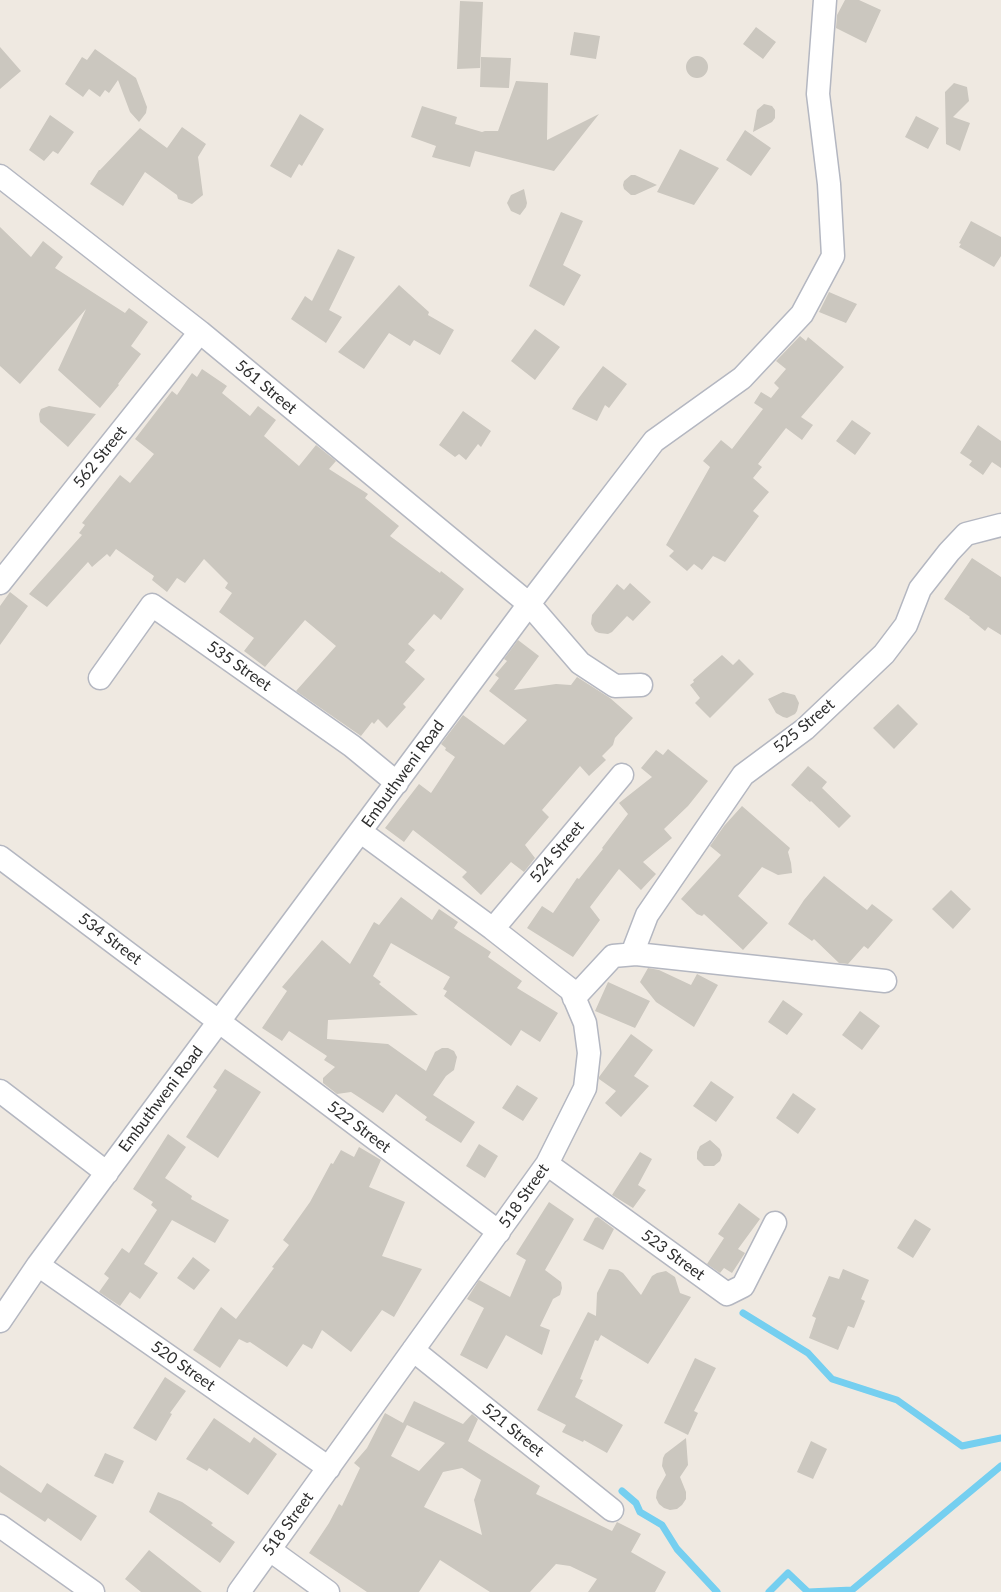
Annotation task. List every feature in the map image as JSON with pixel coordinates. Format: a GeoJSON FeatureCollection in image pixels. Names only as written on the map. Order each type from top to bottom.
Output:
{"type":"FeatureCollection","features":[{"type":"Feature","properties":{"kind":"street","name":"Embuthweni Road"},"geometry":{"type":"LineString","coordinates":[[0,1321],[38,1265],[529,604],[654,441],[742,378],[802,314],[833,256],[828,184],[818,94],[825,0]]}},
{"type":"Feature","properties":{"kind":"street","name":"561 Street"},"geometry":{"type":"LineString","coordinates":[[0,176],[200,332],[529,604]]}},
{"type":"Feature","properties":{"kind":"street","name":"562 Street"},"geometry":{"type":"LineString","coordinates":[[0,583],[200,332]]}},
{"type":"Feature","properties":{"kind":"street","name":"525 Street"},"geometry":{"type":"LineString","coordinates":[[632,954],[647,915],[743,775],[805,729],[884,654],[906,624],[920,589],[966,534],[1001,525]]}},
{"type":"Feature","properties":{"kind":"street"},"geometry":{"type":"LineString","coordinates":[[529,604],[580,663],[615,686],[641,685]]}},
{"type":"Feature","properties":{"kind":"street","name":"535 Street"},"geometry":{"type":"LineString","coordinates":[[100,678],[152,605],[352,746],[397,783]]}},
{"type":"Feature","properties":{"kind":"street","name":"524 Street"},"geometry":{"type":"LineString","coordinates":[[493,929],[622,775]]}},
{"type":"Feature","properties":{"kind":"street","name":"518 Street"},"geometry":{"type":"LineString","coordinates":[[239,1592],[547,1164],[585,1088],[589,1053],[585,1023],[571,990],[493,929],[361,832]]}},
{"type":"Feature","properties":{"kind":"street","name":"534 Street"},"geometry":{"type":"LineString","coordinates":[[0,857],[219,1022]]}},
{"type":"Feature","properties":{"kind":"street"},"geometry":{"type":"LineString","coordinates":[[574,998],[613,956],[632,954],[885,981]]}},
{"type":"Feature","properties":{"kind":"street","name":"522 Street"},"geometry":{"type":"LineString","coordinates":[[219,1022],[499,1232]]}},
{"type":"Feature","properties":{"kind":"street"},"geometry":{"type":"LineString","coordinates":[[0,1091],[107,1173]]}},
{"type":"Feature","properties":{"kind":"street","name":"523 Street"},"geometry":{"type":"LineString","coordinates":[[547,1164],[727,1294],[742,1286],[775,1223]]}},
{"type":"Feature","properties":{"kind":"street","name":"520 Street"},"geometry":{"type":"LineString","coordinates":[[38,1265],[328,1468]]}},
{"type":"Feature","properties":{"kind":"street","name":"521 Street"},"geometry":{"type":"LineString","coordinates":[[414,1350],[612,1510]]}},
{"type":"Feature","properties":{"kind":"street"},"geometry":{"type":"LineString","coordinates":[[0,1526],[93,1592]]}},
{"type":"Feature","properties":{"kind":"street"},"geometry":{"type":"LineString","coordinates":[[270,1550],[328,1592]]}},
{"type":"Feature","properties":{"kind":"building"},"geometry":{"type":"Polygon","coordinates":[[[845,0],[859,0],[881,10],[866,43],[836,28],[837,15],[845,0]]]}},
{"type":"Feature","properties":{"kind":"building"},"geometry":{"type":"Polygon","coordinates":[[[460,1],[483,2],[480,68],[457,69],[460,1]]]}},
{"type":"Feature","properties":{"kind":"building"},"geometry":{"type":"Polygon","coordinates":[[[756,27],[776,42],[763,59],[743,44],[756,27]]]}},
{"type":"Feature","properties":{"kind":"building"},"geometry":{"type":"Polygon","coordinates":[[[574,32],[600,36],[596,59],[570,55],[574,32]]]}},
{"type":"Feature","properties":{"kind":"building"},"geometry":{"type":"Polygon","coordinates":[[[0,47],[21,71],[0,89],[0,47]]]}},
{"type":"Feature","properties":{"kind":"building"},"geometry":{"type":"Polygon","coordinates":[[[95,49],[136,78],[147,107],[146,113],[139,122],[130,112],[118,80],[109,93],[105,90],[100,97],[89,89],[83,97],[65,84],[82,57],[87,60],[95,49]]]}},
{"type":"Feature","properties":{"kind":"building"},"geometry":{"type":"Polygon","coordinates":[[[693,56],[701,56],[708,63],[708,71],[701,78],[693,78],[686,71],[686,63],[693,56]]]}},
{"type":"Feature","properties":{"kind":"building"},"geometry":{"type":"Polygon","coordinates":[[[481,57],[511,58],[509,88],[480,87],[481,57]]]}},
{"type":"Feature","properties":{"kind":"building"},"geometry":{"type":"Polygon","coordinates":[[[516,81],[548,83],[547,140],[599,114],[554,171],[475,151],[470,167],[432,157],[436,146],[411,137],[422,106],[457,117],[455,124],[482,132],[498,131],[516,81]]]}},
{"type":"Feature","properties":{"kind":"building"},"geometry":{"type":"Polygon","coordinates":[[[954,83],[967,87],[969,101],[953,117],[970,123],[960,151],[946,144],[945,92],[954,83]]]}},
{"type":"Feature","properties":{"kind":"building"},"geometry":{"type":"Polygon","coordinates":[[[764,104],[772,106],[775,110],[775,118],[772,122],[753,132],[757,110],[764,104]]]}},
{"type":"Feature","properties":{"kind":"building"},"geometry":{"type":"Polygon","coordinates":[[[300,114],[324,129],[302,166],[299,164],[291,178],[270,166],[300,114]]]}},
{"type":"Feature","properties":{"kind":"building"},"geometry":{"type":"Polygon","coordinates":[[[50,115],[74,132],[58,154],[53,151],[44,161],[29,150],[50,115]]]}},
{"type":"Feature","properties":{"kind":"building"},"geometry":{"type":"Polygon","coordinates":[[[916,116],[939,128],[928,149],[905,137],[916,116]]]}},
{"type":"Feature","properties":{"kind":"building"},"geometry":{"type":"Polygon","coordinates":[[[182,127],[206,144],[198,157],[203,195],[192,204],[178,199],[177,195],[145,172],[123,206],[90,184],[99,170],[140,128],[167,148],[182,127]]]}},
{"type":"Feature","properties":{"kind":"building"},"geometry":{"type":"Polygon","coordinates":[[[745,130],[771,148],[751,176],[726,160],[745,130]]]}},
{"type":"Feature","properties":{"kind":"building"},"geometry":{"type":"Polygon","coordinates":[[[680,149],[719,168],[694,205],[657,192],[680,149]]]}},
{"type":"Feature","properties":{"kind":"building"},"geometry":{"type":"Polygon","coordinates":[[[631,175],[657,185],[631,195],[624,189],[623,185],[624,181],[631,175]]]}},
{"type":"Feature","properties":{"kind":"building"},"geometry":{"type":"Polygon","coordinates":[[[524,189],[527,203],[520,215],[511,211],[507,203],[511,195],[524,189]]]}},
{"type":"Feature","properties":{"kind":"building"},"geometry":{"type":"Polygon","coordinates":[[[561,212],[583,221],[563,265],[581,275],[564,306],[529,286],[561,212]]]}},
{"type":"Feature","properties":{"kind":"building"},"geometry":{"type":"Polygon","coordinates":[[[971,221],[1001,237],[1001,256],[994,267],[959,247],[961,244],[959,243],[971,221]]]}},
{"type":"Feature","properties":{"kind":"building"},"geometry":{"type":"Polygon","coordinates":[[[0,227],[31,257],[43,241],[63,257],[55,268],[125,313],[129,308],[148,322],[131,346],[141,354],[100,408],[58,370],[86,309],[20,384],[0,366],[0,227]]]}},
{"type":"Feature","properties":{"kind":"building"},"geometry":{"type":"Polygon","coordinates":[[[338,249],[355,257],[329,310],[342,317],[326,343],[291,319],[305,296],[312,301],[338,249]]]}},
{"type":"Feature","properties":{"kind":"building"},"geometry":{"type":"Polygon","coordinates":[[[399,285],[429,312],[428,315],[454,330],[440,355],[414,340],[410,346],[389,333],[364,369],[338,352],[399,285]]]}},
{"type":"Feature","properties":{"kind":"building"},"geometry":{"type":"Polygon","coordinates":[[[829,292],[857,304],[846,323],[819,312],[829,292]]]}},
{"type":"Feature","properties":{"kind":"building"},"geometry":{"type":"Polygon","coordinates":[[[535,329],[560,347],[535,380],[511,361],[535,329]]]}},
{"type":"Feature","properties":{"kind":"building"},"geometry":{"type":"Polygon","coordinates":[[[800,336],[806,341],[808,337],[844,367],[801,417],[813,425],[802,440],[786,428],[758,464],[762,467],[753,478],[769,492],[753,511],[759,516],[725,562],[713,556],[702,570],[694,564],[687,571],[669,556],[674,551],[666,545],[710,467],[703,461],[721,440],[732,449],[763,409],[754,403],[761,392],[771,398],[779,388],[774,383],[786,369],[776,361],[800,336]]]}},
{"type":"Feature","properties":{"kind":"building"},"geometry":{"type":"Polygon","coordinates":[[[603,366],[627,384],[609,408],[605,405],[597,421],[572,409],[603,366]]]}},
{"type":"Feature","properties":{"kind":"building"},"geometry":{"type":"Polygon","coordinates":[[[202,369],[227,386],[222,393],[250,416],[258,406],[276,420],[264,436],[299,466],[316,445],[336,461],[329,469],[368,494],[365,498],[399,526],[390,536],[464,589],[441,620],[434,614],[408,644],[415,650],[405,662],[425,679],[403,704],[406,707],[387,728],[378,719],[374,724],[372,722],[361,736],[296,691],[336,646],[305,620],[265,667],[244,651],[254,638],[219,612],[232,593],[225,588],[228,583],[204,559],[185,583],[177,578],[167,592],[152,580],[154,576],[116,549],[110,557],[107,554],[92,567],[88,562],[47,607],[29,594],[82,535],[79,533],[85,525],[82,523],[120,475],[130,483],[154,454],[135,439],[172,391],[177,395],[192,373],[197,377],[202,369]]]}},
{"type":"Feature","properties":{"kind":"building"},"geometry":{"type":"Polygon","coordinates":[[[49,406],[96,414],[68,447],[40,422],[39,414],[41,409],[49,406]]]}},
{"type":"Feature","properties":{"kind":"building"},"geometry":{"type":"Polygon","coordinates":[[[463,411],[491,431],[481,447],[478,444],[466,460],[459,454],[455,457],[439,445],[463,411]]]}},
{"type":"Feature","properties":{"kind":"building"},"geometry":{"type":"Polygon","coordinates":[[[852,420],[871,433],[855,455],[836,441],[852,420]]]}},
{"type":"Feature","properties":{"kind":"building"},"geometry":{"type":"Polygon","coordinates":[[[978,425],[1001,441],[1001,468],[992,462],[983,475],[969,465],[972,461],[960,453],[978,425]]]}},
{"type":"Feature","properties":{"kind":"building"},"geometry":{"type":"Polygon","coordinates":[[[972,558],[1001,577],[1001,635],[988,627],[985,631],[970,617],[944,599],[972,558]]]}},
{"type":"Feature","properties":{"kind":"building"},"geometry":{"type":"Polygon","coordinates":[[[630,583],[651,602],[633,621],[627,616],[612,632],[608,634],[595,631],[591,624],[592,615],[617,584],[624,590],[630,583]]]}},
{"type":"Feature","properties":{"kind":"building"},"geometry":{"type":"Polygon","coordinates":[[[10,592],[28,606],[0,645],[0,606],[10,592]]]}},
{"type":"Feature","properties":{"kind":"building"},"geometry":{"type":"Polygon","coordinates":[[[518,640],[539,656],[514,690],[556,684],[571,685],[577,677],[610,698],[633,718],[615,738],[613,745],[602,756],[606,760],[589,776],[580,766],[542,810],[549,817],[525,845],[535,858],[524,872],[511,862],[481,895],[462,877],[467,872],[413,830],[404,842],[385,828],[419,784],[431,793],[455,757],[445,750],[446,748],[441,744],[463,715],[504,745],[527,720],[489,691],[499,678],[495,675],[507,661],[504,659],[518,640]]]}},
{"type":"Feature","properties":{"kind":"building"},"geometry":{"type":"Polygon","coordinates":[[[722,655],[733,665],[739,659],[754,674],[710,718],[695,703],[700,698],[690,685],[694,682],[693,680],[722,655]]]}},
{"type":"Feature","properties":{"kind":"building"},"geometry":{"type":"Polygon","coordinates":[[[783,692],[795,695],[799,703],[795,714],[787,718],[776,713],[768,699],[783,692]]]}},
{"type":"Feature","properties":{"kind":"building"},"geometry":{"type":"Polygon","coordinates":[[[898,704],[918,724],[894,749],[873,728],[898,704]]]}},
{"type":"Feature","properties":{"kind":"building"},"geometry":{"type":"Polygon","coordinates":[[[668,749],[708,781],[688,806],[664,829],[672,838],[643,862],[656,874],[641,890],[619,869],[590,907],[600,920],[573,957],[527,928],[542,906],[553,913],[577,878],[579,879],[603,849],[628,814],[619,803],[652,777],[641,768],[656,750],[663,755],[668,749]]]}},
{"type":"Feature","properties":{"kind":"building"},"geometry":{"type":"Polygon","coordinates":[[[808,766],[827,782],[822,788],[851,816],[839,828],[791,785],[808,766]]]}},
{"type":"Feature","properties":{"kind":"building"},"geometry":{"type":"Polygon","coordinates":[[[742,806],[790,848],[788,852],[792,873],[778,875],[762,867],[738,896],[768,923],[743,950],[704,914],[702,916],[697,914],[681,899],[721,855],[710,846],[724,826],[742,806]]]}},
{"type":"Feature","properties":{"kind":"building"},"geometry":{"type":"Polygon","coordinates":[[[824,876],[867,910],[872,904],[893,920],[868,949],[864,946],[848,964],[839,963],[814,939],[812,941],[788,924],[804,900],[824,876]]]}},
{"type":"Feature","properties":{"kind":"building"},"geometry":{"type":"Polygon","coordinates":[[[951,890],[971,909],[953,929],[932,909],[951,890]]]}},
{"type":"Feature","properties":{"kind":"building"},"geometry":{"type":"Polygon","coordinates":[[[401,897],[432,920],[439,909],[458,922],[454,928],[491,952],[488,957],[522,981],[517,988],[558,1013],[540,1042],[521,1030],[511,1046],[444,996],[447,991],[443,989],[450,977],[391,943],[373,976],[381,982],[379,984],[418,1015],[328,1020],[327,1039],[388,1044],[426,1071],[435,1052],[442,1048],[454,1051],[457,1057],[454,1070],[446,1076],[433,1095],[475,1122],[461,1143],[425,1120],[427,1117],[396,1094],[383,1113],[351,1092],[337,1094],[323,1083],[323,1078],[335,1067],[324,1060],[327,1056],[289,1031],[282,1041],[262,1028],[287,991],[282,987],[322,940],[350,964],[374,922],[379,925],[401,897]]]}},
{"type":"Feature","properties":{"kind":"building"},"geometry":{"type":"Polygon","coordinates":[[[648,968],[659,970],[691,985],[697,974],[718,985],[694,1027],[656,1002],[640,982],[648,968]]]}},
{"type":"Feature","properties":{"kind":"building"},"geometry":{"type":"Polygon","coordinates":[[[608,982],[650,1001],[635,1028],[595,1011],[608,982]]]}},
{"type":"Feature","properties":{"kind":"building"},"geometry":{"type":"Polygon","coordinates":[[[783,1000],[803,1014],[787,1035],[768,1022],[783,1000]]]}},
{"type":"Feature","properties":{"kind":"building"},"geometry":{"type":"Polygon","coordinates":[[[860,1011],[880,1026],[862,1050],[842,1035],[860,1011]]]}},
{"type":"Feature","properties":{"kind":"building"},"geometry":{"type":"Polygon","coordinates":[[[631,1034],[653,1050],[634,1076],[649,1086],[621,1117],[605,1103],[616,1091],[599,1079],[599,1077],[631,1034]]]}},
{"type":"Feature","properties":{"kind":"building"},"geometry":{"type":"Polygon","coordinates":[[[225,1069],[261,1092],[218,1158],[186,1137],[217,1090],[213,1087],[225,1069]]]}},
{"type":"Feature","properties":{"kind":"building"},"geometry":{"type":"Polygon","coordinates":[[[711,1081],[734,1097],[716,1122],[693,1106],[711,1081]]]}},
{"type":"Feature","properties":{"kind":"building"},"geometry":{"type":"Polygon","coordinates":[[[517,1085],[538,1098],[523,1121],[502,1108],[517,1085]]]}},
{"type":"Feature","properties":{"kind":"building"},"geometry":{"type":"Polygon","coordinates":[[[793,1093],[816,1109],[798,1134],[776,1118],[793,1093]]]}},
{"type":"Feature","properties":{"kind":"building"},"geometry":{"type":"Polygon","coordinates":[[[168,1134],[186,1147],[165,1178],[192,1196],[191,1199],[229,1220],[215,1243],[172,1220],[144,1264],[158,1273],[140,1299],[130,1292],[120,1306],[99,1292],[109,1278],[104,1274],[122,1248],[129,1253],[157,1210],[151,1205],[153,1202],[133,1189],[168,1134]]]}},
{"type":"Feature","properties":{"kind":"building"},"geometry":{"type":"Polygon","coordinates":[[[710,1140],[720,1149],[722,1155],[720,1161],[714,1166],[704,1166],[697,1159],[697,1152],[700,1146],[710,1140]]]}},
{"type":"Feature","properties":{"kind":"building"},"geometry":{"type":"Polygon","coordinates":[[[479,1144],[498,1156],[485,1178],[466,1166],[479,1144]]]}},
{"type":"Feature","properties":{"kind":"building"},"geometry":{"type":"Polygon","coordinates":[[[359,1147],[381,1160],[369,1187],[405,1202],[382,1256],[422,1269],[394,1317],[382,1310],[351,1352],[322,1330],[312,1349],[303,1344],[287,1367],[250,1342],[247,1343],[239,1339],[220,1368],[193,1350],[221,1307],[236,1319],[289,1245],[283,1240],[310,1202],[331,1163],[333,1164],[341,1150],[354,1157],[359,1147]]]}},
{"type":"Feature","properties":{"kind":"building"},"geometry":{"type":"Polygon","coordinates":[[[640,1152],[652,1159],[638,1185],[646,1190],[633,1208],[612,1195],[640,1152]]]}},
{"type":"Feature","properties":{"kind":"building"},"geometry":{"type":"Polygon","coordinates":[[[549,1202],[574,1219],[545,1270],[561,1282],[562,1288],[560,1295],[553,1299],[540,1326],[550,1330],[542,1355],[506,1335],[487,1369],[460,1355],[484,1308],[467,1299],[479,1280],[510,1297],[526,1260],[516,1254],[549,1202]]]}},
{"type":"Feature","properties":{"kind":"building"},"geometry":{"type":"Polygon","coordinates":[[[739,1203],[760,1219],[738,1249],[745,1253],[732,1273],[724,1268],[720,1273],[707,1264],[724,1238],[718,1234],[739,1203]]]}},
{"type":"Feature","properties":{"kind":"building"},"geometry":{"type":"Polygon","coordinates":[[[598,1217],[614,1229],[603,1250],[583,1240],[595,1218],[598,1217]]]}},
{"type":"Feature","properties":{"kind":"building"},"geometry":{"type":"Polygon","coordinates":[[[915,1219],[931,1229],[913,1258],[897,1248],[915,1219]]]}},
{"type":"Feature","properties":{"kind":"building"},"geometry":{"type":"Polygon","coordinates":[[[193,1257],[210,1270],[194,1290],[177,1278],[193,1257]]]}},
{"type":"Feature","properties":{"kind":"building"},"geometry":{"type":"Polygon","coordinates":[[[609,1269],[618,1270],[623,1273],[641,1295],[652,1276],[666,1271],[675,1277],[680,1293],[691,1297],[648,1364],[601,1335],[598,1341],[595,1340],[580,1379],[583,1380],[575,1397],[623,1425],[607,1453],[584,1440],[583,1442],[562,1432],[566,1425],[537,1410],[588,1312],[596,1316],[597,1293],[609,1269]]]}},
{"type":"Feature","properties":{"kind":"building"},"geometry":{"type":"Polygon","coordinates":[[[843,1269],[869,1280],[861,1299],[865,1301],[854,1328],[848,1326],[838,1350],[809,1338],[816,1318],[812,1316],[829,1276],[839,1279],[843,1269]]]}},
{"type":"Feature","properties":{"kind":"building"},"geometry":{"type":"Polygon","coordinates":[[[695,1358],[716,1368],[694,1411],[698,1413],[688,1435],[664,1423],[695,1358]]]}},
{"type":"Feature","properties":{"kind":"building"},"geometry":{"type":"Polygon","coordinates":[[[165,1377],[186,1391],[170,1413],[172,1414],[156,1441],[133,1428],[165,1377]]]}},
{"type":"Feature","properties":{"kind":"building"},"geometry":{"type":"Polygon","coordinates":[[[414,1401],[463,1424],[472,1414],[478,1419],[468,1441],[540,1486],[536,1494],[612,1531],[617,1522],[641,1534],[631,1552],[666,1572],[655,1592],[588,1592],[597,1579],[570,1566],[556,1564],[530,1592],[490,1592],[440,1560],[419,1592],[367,1592],[309,1553],[339,1504],[342,1506],[360,1468],[354,1463],[367,1448],[385,1413],[403,1423],[414,1401]],[[407,1425],[391,1456],[419,1471],[445,1443],[407,1425]],[[462,1468],[443,1472],[424,1507],[482,1535],[474,1500],[481,1480],[462,1468]]]}},
{"type":"Feature","properties":{"kind":"building"},"geometry":{"type":"Polygon","coordinates":[[[214,1418],[250,1443],[254,1437],[277,1454],[248,1495],[209,1468],[207,1471],[186,1459],[214,1418]]]}},
{"type":"Feature","properties":{"kind":"building"},"geometry":{"type":"Polygon","coordinates":[[[686,1438],[688,1465],[680,1477],[686,1492],[686,1499],[677,1509],[670,1510],[659,1504],[656,1498],[657,1491],[666,1475],[662,1466],[663,1458],[665,1454],[686,1438]]]}},
{"type":"Feature","properties":{"kind":"building"},"geometry":{"type":"Polygon","coordinates":[[[811,1441],[827,1449],[813,1479],[797,1472],[811,1441]]]}},
{"type":"Feature","properties":{"kind":"building"},"geometry":{"type":"Polygon","coordinates":[[[105,1453],[124,1461],[113,1484],[94,1476],[105,1453]]]}},
{"type":"Feature","properties":{"kind":"building"},"geometry":{"type":"Polygon","coordinates":[[[0,1465],[41,1493],[47,1483],[97,1516],[81,1541],[48,1518],[45,1522],[0,1492],[0,1465]]]}},
{"type":"Feature","properties":{"kind":"building"},"geometry":{"type":"Polygon","coordinates":[[[158,1492],[182,1502],[213,1523],[211,1525],[235,1542],[220,1563],[149,1512],[158,1492]]]}},
{"type":"Feature","properties":{"kind":"building"},"geometry":{"type":"Polygon","coordinates":[[[149,1550],[202,1592],[141,1592],[125,1579],[149,1550]]]}},
{"type":"Feature","properties":{"kind":"waterway"},"geometry":{"type":"LineString","coordinates":[[743,1313],[808,1353],[832,1379],[897,1400],[962,1446],[1001,1438]]}},
{"type":"Feature","properties":{"kind":"waterway"},"geometry":{"type":"LineString","coordinates":[[769,1592],[788,1573],[808,1592],[852,1590],[1001,1466]]}},
{"type":"Feature","properties":{"kind":"waterway"},"geometry":{"type":"LineString","coordinates":[[622,1491],[636,1503],[640,1512],[662,1525],[677,1549],[717,1592]]}}]}
